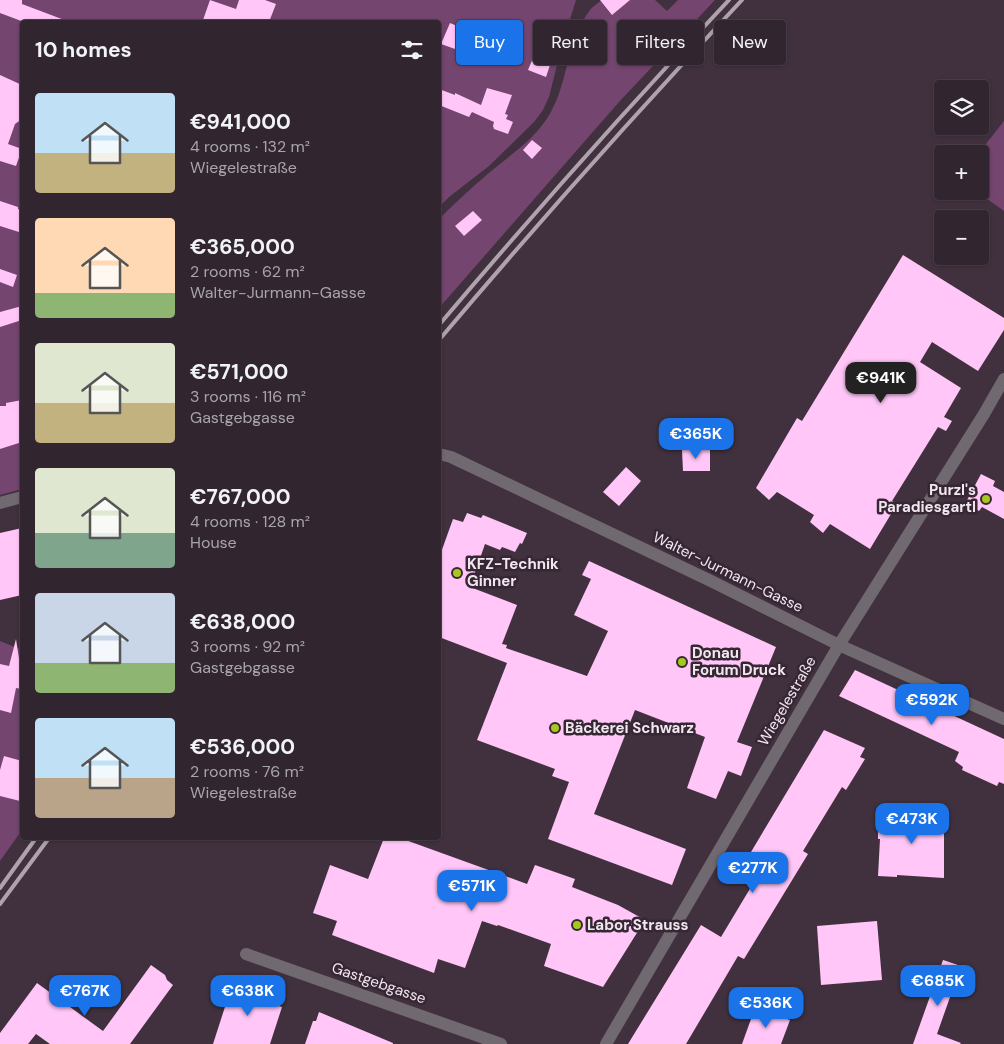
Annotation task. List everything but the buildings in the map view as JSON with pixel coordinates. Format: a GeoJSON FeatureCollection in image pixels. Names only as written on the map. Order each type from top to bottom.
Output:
{"type":"FeatureCollection","features":[{"type":"Feature","properties":{"kind":"street","name":"Wiegelestraße"},"geometry":{"type":"LineString","coordinates":[[606,1044],[839,644],[984,414],[1004,379]]}},
{"type":"Feature","properties":{"kind":"street","name":"Walter-Jurmann-Gasse"},"geometry":{"type":"LineString","coordinates":[[441,455],[711,581],[839,644],[1004,719]]}},
{"type":"Feature","properties":{"kind":"street"},"geometry":{"type":"LineString","coordinates":[[0,503],[20,498]]}},
{"type":"Feature","properties":{"kind":"street","name":"Gastgebgasse"},"geometry":{"type":"LineString","coordinates":[[246,954],[501,1044]]}},
{"type":"Feature","properties":{"kind":"shaded area"},"geometry":{"type":"Polygon","coordinates":[[[0,0],[576,0],[570,20],[533,20],[533,65],[557,65],[549,97],[543,110],[534,122],[489,166],[441,205],[441,20],[20,20],[20,490],[0,495],[0,0]]]}},
{"type":"Feature","properties":{"kind":"shaded area"},"geometry":{"type":"Polygon","coordinates":[[[602,0],[655,0],[667,11],[678,0],[715,0],[696,20],[617,20],[617,65],[654,65],[619,102],[441,306],[441,217],[477,183],[527,142],[540,128],[559,93],[567,65],[607,65],[607,20],[584,20],[591,9],[602,0]]]}},
{"type":"Feature","properties":{"kind":"shaded area"},"geometry":{"type":"Polygon","coordinates":[[[1004,121],[1004,211],[989,200],[989,145],[985,145],[1004,121]]]}},
{"type":"Feature","properties":{"kind":"shaded area"},"geometry":{"type":"Polygon","coordinates":[[[0,641],[20,649],[20,833],[0,861],[0,641]]]}},
{"type":"Feature","properties":{"kind":"railway"},"geometry":{"type":"LineString","coordinates":[[441,323],[582,161],[729,0]]}},
{"type":"Feature","properties":{"kind":"railway"},"geometry":{"type":"LineString","coordinates":[[441,338],[588,168],[742,0]]}},
{"type":"Feature","properties":{"kind":"railway"},"geometry":{"type":"LineString","coordinates":[[0,888],[35,840]]}},
{"type":"Feature","properties":{"kind":"railway"},"geometry":{"type":"LineString","coordinates":[[0,904],[48,840]]}},
{"type":"Feature","properties":{"kind":"place","name":"Purzl's Paradiesgartl"},"geometry":{"type":"Point","coordinates":[986,499]}},
{"type":"Feature","properties":{"kind":"place","name":"KFZ-Technik Ginner"},"geometry":{"type":"Point","coordinates":[457,573]}},
{"type":"Feature","properties":{"kind":"place","name":"Donau Forum Druck"},"geometry":{"type":"Point","coordinates":[682,662]}},
{"type":"Feature","properties":{"kind":"place","name":"Bäckerei Schwarz"},"geometry":{"type":"Point","coordinates":[555,728]}},
{"type":"Feature","properties":{"kind":"place","name":"Labor Strauss"},"geometry":{"type":"Point","coordinates":[577,925]}}]}
